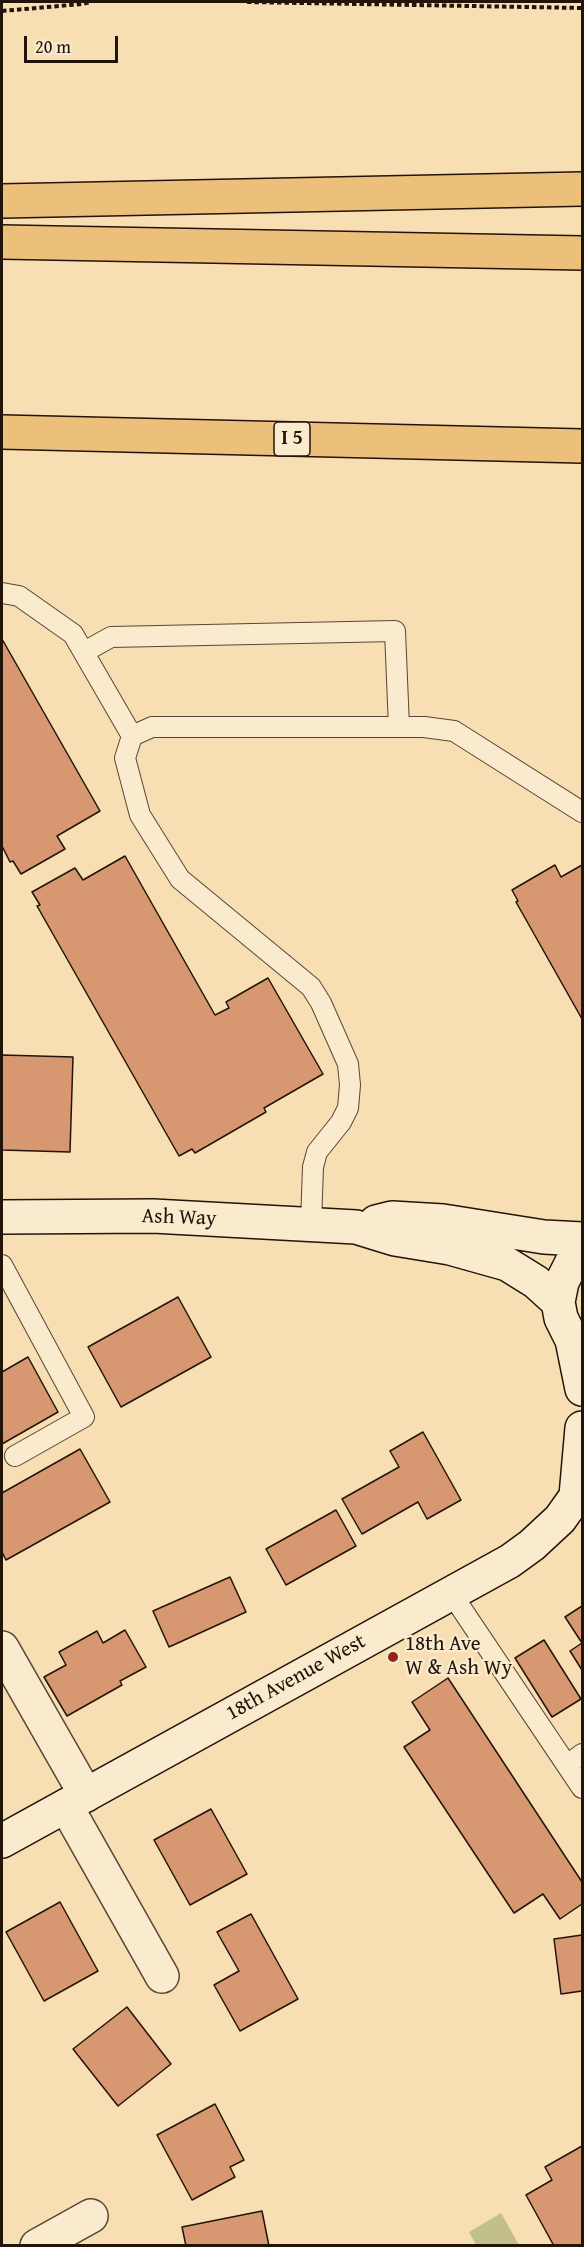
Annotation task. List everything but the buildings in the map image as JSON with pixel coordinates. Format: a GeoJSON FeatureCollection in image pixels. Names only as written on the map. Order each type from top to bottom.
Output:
{"type":"FeatureCollection","features":[{"type":"Feature","properties":{"kind":"highway"},"geometry":{"type":"LineString","coordinates":[[2,201],[582,189]]}},
{"type":"Feature","properties":{"kind":"highway"},"geometry":{"type":"LineString","coordinates":[[2,242],[582,253]]}},
{"type":"Feature","properties":{"kind":"highway","name":"I 5"},"geometry":{"type":"LineString","coordinates":[[2,432],[582,446]]}},
{"type":"Feature","properties":{"kind":"street","name":"Ash Way"},"geometry":{"type":"LineString","coordinates":[[2,1217],[153,1216],[356,1227],[394,1239],[450,1248],[507,1264],[536,1282],[558,1302]]}},
{"type":"Feature","properties":{"kind":"street","name":"Ash Way"},"geometry":{"type":"LineString","coordinates":[[356,1227],[392,1218],[433,1220],[544,1237],[582,1239]]}},
{"type":"Feature","properties":{"kind":"street"},"geometry":{"type":"LineString","coordinates":[[582,1252],[572,1262],[562,1282],[558,1302],[561,1318],[577,1346],[582,1389]]}},
{"type":"Feature","properties":{"kind":"street","name":"18th Avenue West"},"geometry":{"type":"LineString","coordinates":[[2,1841],[510,1561],[532,1545],[560,1518],[579,1492],[582,1428]]}},
{"type":"Feature","properties":{"kind":"street"},"geometry":{"type":"LineString","coordinates":[[2,1648],[162,1976]]}},
{"type":"Feature","properties":{"kind":"street"},"geometry":{"type":"LineString","coordinates":[[37,2246],[92,2216]]}},
{"type":"Feature","properties":{"kind":"lane"},"geometry":{"type":"LineString","coordinates":[[2,593],[19,596],[73,634],[132,736],[125,758],[141,815],[180,879],[310,987],[321,1003],[348,1064],[350,1085],[348,1108],[341,1122],[317,1152],[311,1224]]}},
{"type":"Feature","properties":{"kind":"lane"},"geometry":{"type":"LineString","coordinates":[[84,652],[111,637],[395,631],[399,727]]}},
{"type":"Feature","properties":{"kind":"lane"},"geometry":{"type":"LineString","coordinates":[[132,736],[152,727],[424,727],[454,730],[582,812]]}},
{"type":"Feature","properties":{"kind":"lane"},"geometry":{"type":"LineString","coordinates":[[2,1265],[84,1417],[15,1456]]}},
{"type":"Feature","properties":{"kind":"lane"},"geometry":{"type":"LineString","coordinates":[[451,1593],[575,1760],[582,1788]]}},
{"type":"Feature","properties":{"kind":"path"},"geometry":{"type":"LineString","coordinates":[[2,11],[91,2]]}},
{"type":"Feature","properties":{"kind":"path"},"geometry":{"type":"LineString","coordinates":[[248,2],[582,8]]}},
{"type":"Feature","properties":{"kind":"shaded area"},"geometry":{"type":"Polygon","coordinates":[[[501,2213],[519,2245],[476,2245],[469,2232],[501,2213]]]}},
{"type":"Feature","properties":{"kind":"place","name":"18th Ave W & Ash Wy"},"geometry":{"type":"Point","coordinates":[393,1657]}}]}
